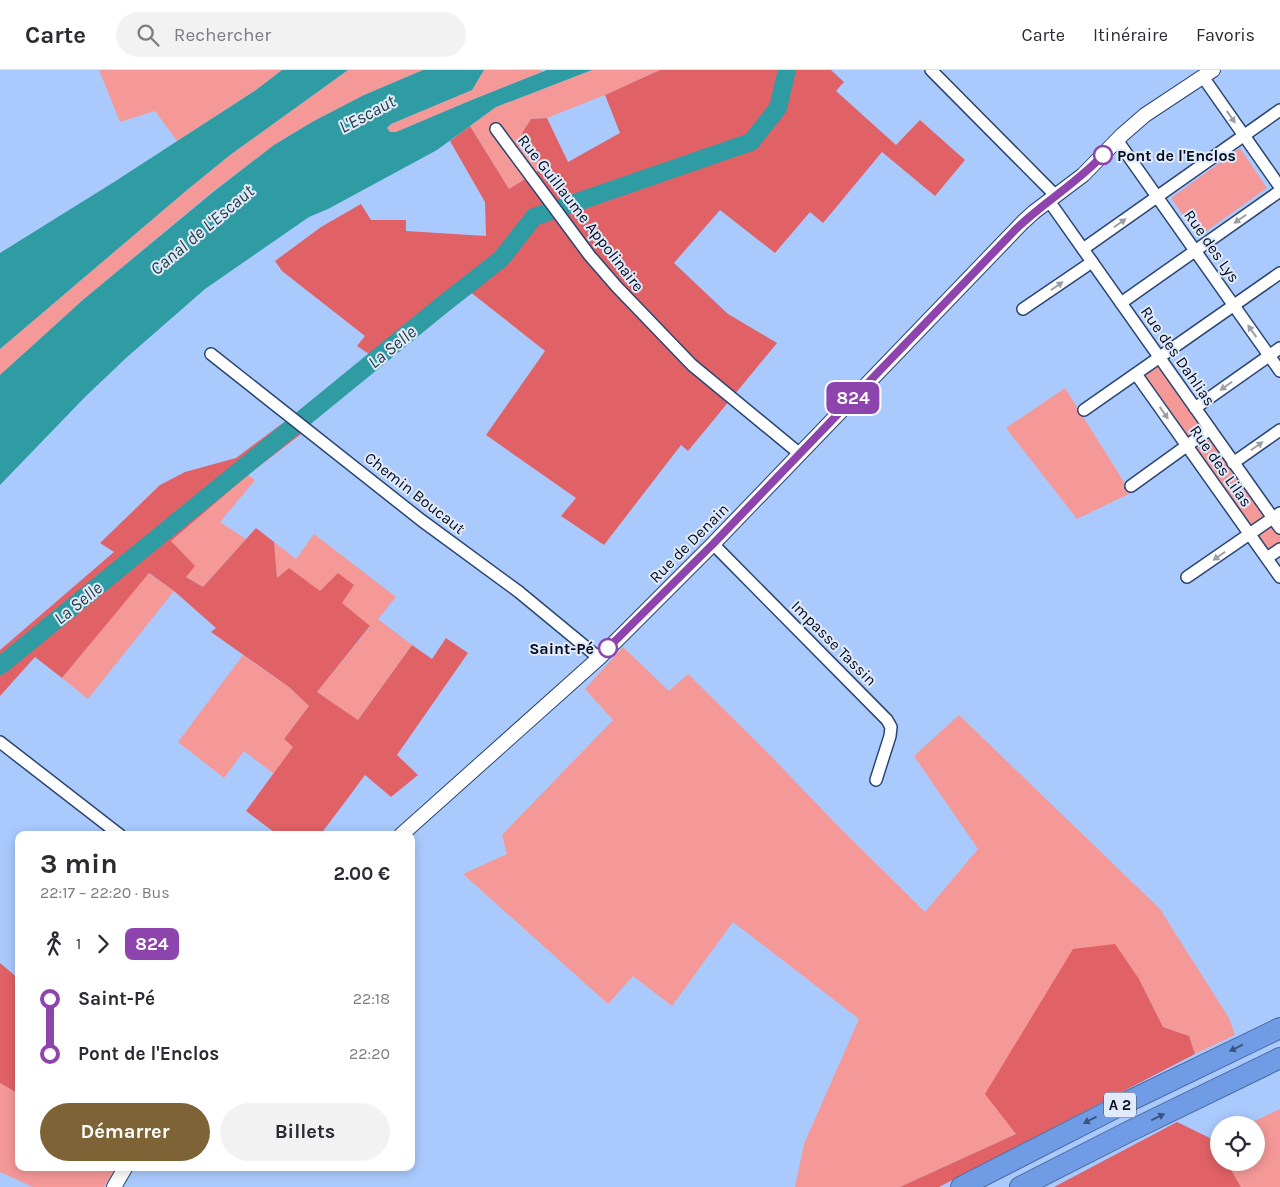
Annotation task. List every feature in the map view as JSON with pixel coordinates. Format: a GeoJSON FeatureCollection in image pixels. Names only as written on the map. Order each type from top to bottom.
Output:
{"type":"FeatureCollection","features":[{"type":"Feature","properties":{"kind":"highway","name":"A 2"},"geometry":{"type":"LineString","coordinates":[[961,1187],[1112,1109],[1280,1028]]}},
{"type":"Feature","properties":{"kind":"highway","name":"A 2"},"geometry":{"type":"LineString","coordinates":[[1020,1187],[1280,1058]]}},
{"type":"Feature","properties":{"kind":"street","name":"Rue des Dahlias"},"geometry":{"type":"LineString","coordinates":[[931,70],[1053,199],[1083,249],[1233,463],[1276,516],[1280,528]]}},
{"type":"Feature","properties":{"kind":"street","name":"Rue de Denain"},"geometry":{"type":"LineString","coordinates":[[405,831],[599,658],[713,544],[1023,222],[1089,170],[1117,140],[1145,115],[1208,73]]}},
{"type":"Feature","properties":{"kind":"street"},"geometry":{"type":"LineString","coordinates":[[1121,303],[1280,189],[1244,136],[1208,73]]}},
{"type":"Feature","properties":{"kind":"street"},"geometry":{"type":"LineString","coordinates":[[1083,249],[1280,110]]}},
{"type":"Feature","properties":{"kind":"street","name":"Rue Guillaume Appolinaire"},"geometry":{"type":"LineString","coordinates":[[496,129],[609,279],[683,357],[800,454]]}},
{"type":"Feature","properties":{"kind":"street","name":"Rue des Lys"},"geometry":{"type":"LineString","coordinates":[[1117,140],[1280,371]]}},
{"type":"Feature","properties":{"kind":"street"},"geometry":{"type":"LineString","coordinates":[[1023,310],[1092,262]]}},
{"type":"Feature","properties":{"kind":"street"},"geometry":{"type":"LineString","coordinates":[[1084,410],[1280,273]]}},
{"type":"Feature","properties":{"kind":"street"},"geometry":{"type":"LineString","coordinates":[[1195,408],[1280,348]]}},
{"type":"Feature","properties":{"kind":"street","name":"Chemin Boucaut"},"geometry":{"type":"LineString","coordinates":[[211,354],[421,520],[519,592],[599,658]]}},
{"type":"Feature","properties":{"kind":"street","name":"Rue des Lilas"},"geometry":{"type":"LineString","coordinates":[[1136,374],[1280,578]]}},
{"type":"Feature","properties":{"kind":"street"},"geometry":{"type":"LineString","coordinates":[[1131,486],[1210,429]]}},
{"type":"Feature","properties":{"kind":"street"},"geometry":{"type":"LineString","coordinates":[[1233,463],[1280,430]]}},
{"type":"Feature","properties":{"kind":"street"},"geometry":{"type":"LineString","coordinates":[[1188,578],[1276,516]]}},
{"type":"Feature","properties":{"kind":"street","name":"Impasse Tassin"},"geometry":{"type":"LineString","coordinates":[[713,544],[887,720],[890,736],[876,780]]}},
{"type":"Feature","properties":{"kind":"street"},"geometry":{"type":"LineString","coordinates":[[1266,558],[1280,549]]}},
{"type":"Feature","properties":{"kind":"street"},"geometry":{"type":"LineString","coordinates":[[0,742],[115,831]]}},
{"type":"Feature","properties":{"kind":"street"},"geometry":{"type":"LineString","coordinates":[[114,1187],[123,1171]]}},
{"type":"Feature","properties":{"kind":"shaded area"},"geometry":{"type":"Polygon","coordinates":[[[99,70],[282,70],[256,90],[177,141],[155,111],[120,122],[99,70]]]}},
{"type":"Feature","properties":{"kind":"shaded area"},"geometry":{"type":"Polygon","coordinates":[[[348,70],[423,70],[364,95],[312,122],[274,145],[212,192],[84,299],[0,375],[0,349],[230,155],[348,70]]]}},
{"type":"Feature","properties":{"kind":"shaded area"},"geometry":{"type":"Polygon","coordinates":[[[484,70],[541,70],[542,72],[390,133],[387,128],[391,124],[472,90],[484,70]]]}},
{"type":"Feature","properties":{"kind":"shaded area"},"geometry":{"type":"Polygon","coordinates":[[[592,70],[660,70],[605,95],[547,118],[531,119],[522,133],[543,168],[509,189],[470,126],[496,107],[592,70]]]}},
{"type":"Feature","properties":{"kind":"shaded area"},"geometry":{"type":"Polygon","coordinates":[[[660,70],[831,70],[844,82],[836,91],[896,145],[920,120],[965,160],[935,196],[882,152],[823,223],[810,212],[775,253],[720,210],[674,263],[728,314],[777,343],[688,451],[681,445],[604,545],[561,516],[576,498],[486,435],[545,351],[469,291],[382,363],[357,346],[365,336],[282,271],[275,261],[321,227],[361,204],[371,220],[406,220],[406,231],[486,236],[485,202],[450,141],[470,126],[509,189],[543,168],[522,133],[531,119],[547,118],[568,162],[620,133],[605,95],[660,70]]]}},
{"type":"Feature","properties":{"kind":"shaded area"},"geometry":{"type":"Polygon","coordinates":[[[1240,148],[1267,188],[1198,237],[1171,198],[1240,148]]]}},
{"type":"Feature","properties":{"kind":"shaded area"},"geometry":{"type":"Polygon","coordinates":[[[1158,364],[1203,427],[1187,439],[1142,375],[1158,364]]]}},
{"type":"Feature","properties":{"kind":"shaded area"},"geometry":{"type":"Polygon","coordinates":[[[1065,388],[1131,493],[1077,519],[1006,428],[1065,388]]]}},
{"type":"Feature","properties":{"kind":"shaded area"},"geometry":{"type":"Polygon","coordinates":[[[287,420],[301,434],[248,475],[171,541],[195,566],[186,577],[203,587],[256,528],[274,542],[277,578],[289,568],[320,591],[338,573],[354,585],[342,603],[370,626],[317,692],[358,720],[412,645],[432,659],[446,638],[468,653],[397,755],[418,775],[391,797],[365,775],[323,831],[273,831],[246,811],[293,747],[284,739],[309,706],[289,687],[211,632],[216,628],[174,591],[149,573],[62,678],[35,657],[0,696],[0,650],[114,552],[100,543],[160,485],[185,472],[236,458],[287,420]]]}},
{"type":"Feature","properties":{"kind":"shaded area"},"geometry":{"type":"Polygon","coordinates":[[[1209,437],[1267,517],[1251,529],[1193,448],[1209,437]]]}},
{"type":"Feature","properties":{"kind":"shaded area"},"geometry":{"type":"Polygon","coordinates":[[[248,475],[255,480],[220,522],[246,539],[203,587],[185,576],[171,541],[248,475]]]}},
{"type":"Feature","properties":{"kind":"shaded area"},"geometry":{"type":"Polygon","coordinates":[[[1270,527],[1278,530],[1281,538],[1278,546],[1270,549],[1262,546],[1259,538],[1262,530],[1270,527]]]}},
{"type":"Feature","properties":{"kind":"shaded area"},"geometry":{"type":"Polygon","coordinates":[[[314,534],[396,597],[378,619],[412,645],[358,720],[317,692],[370,627],[321,592],[277,579],[274,542],[296,559],[314,534]]]}},
{"type":"Feature","properties":{"kind":"shaded area"},"geometry":{"type":"Polygon","coordinates":[[[148,573],[174,591],[88,699],[62,678],[148,573]]]}},
{"type":"Feature","properties":{"kind":"shaded area"},"geometry":{"type":"Polygon","coordinates":[[[623,647],[669,691],[688,674],[925,912],[978,849],[914,756],[959,715],[1160,909],[1229,1018],[1235,1035],[1195,1054],[1189,1036],[1163,1027],[1139,979],[1016,1134],[900,1187],[795,1187],[804,1144],[859,1019],[733,922],[672,1006],[633,976],[608,1004],[463,874],[507,854],[502,835],[613,720],[585,689],[623,647]]]}},
{"type":"Feature","properties":{"kind":"shaded area"},"geometry":{"type":"Polygon","coordinates":[[[243,655],[289,687],[309,706],[284,739],[294,747],[274,774],[244,751],[224,778],[178,742],[243,655]]]}},
{"type":"Feature","properties":{"kind":"shaded area"},"geometry":{"type":"Polygon","coordinates":[[[1115,944],[1139,979],[1163,1027],[1189,1036],[1195,1054],[939,1187],[900,1187],[1016,1134],[985,1094],[1073,949],[1115,944]]]}},
{"type":"Feature","properties":{"kind":"shaded area"},"geometry":{"type":"Polygon","coordinates":[[[0,963],[15,976],[15,1092],[0,1083],[0,963]]]}},
{"type":"Feature","properties":{"kind":"shaded area"},"geometry":{"type":"Polygon","coordinates":[[[0,1083],[15,1092],[15,1171],[114,1171],[104,1187],[33,1187],[0,1172],[0,1083]]]}},
{"type":"Feature","properties":{"kind":"shaded area"},"geometry":{"type":"Polygon","coordinates":[[[1280,1109],[1280,1187],[1241,1187],[1232,1171],[1265,1171],[1265,1116],[1280,1109]]]}},
{"type":"Feature","properties":{"kind":"shaded area"},"geometry":{"type":"Polygon","coordinates":[[[1177,1122],[1210,1138],[1210,1171],[1232,1171],[1241,1187],[1054,1187],[1177,1122]]]}},
{"type":"Feature","properties":{"kind":"water"},"geometry":{"type":"Polygon","coordinates":[[[282,70],[348,70],[230,155],[0,349],[0,253],[256,90],[282,70]]]}},
{"type":"Feature","properties":{"kind":"water"},"geometry":{"type":"Polygon","coordinates":[[[423,70],[484,70],[472,90],[391,124],[387,128],[390,132],[396,132],[547,70],[592,70],[496,107],[437,150],[328,209],[309,217],[205,289],[126,358],[85,397],[0,485],[0,375],[84,299],[213,192],[274,145],[312,122],[364,95],[423,70]]]}},
{"type":"Feature","properties":{"kind":"waterway","name":"La Selle"},"geometry":{"type":"LineString","coordinates":[[0,666],[501,259],[534,217],[751,142],[778,108],[787,70]]}},
{"type":"Feature","properties":{"kind":"bus line","name":"824"},"geometry":{"type":"LineString","coordinates":[[608,648],[713,544],[1016,229],[1034,212],[1069,187],[1103,155]]}},
{"type":"Feature","properties":{"kind":"place","name":"Pont de l'Enclos"},"geometry":{"type":"Point","coordinates":[1103,155]}},
{"type":"Feature","properties":{"kind":"place","name":"Saint-Pé"},"geometry":{"type":"Point","coordinates":[608,648]}},
{"type":"Feature","properties":{"kind":"water label","name":"L'Escaut"},"geometry":{"type":"Point","coordinates":[367,114]}},
{"type":"Feature","properties":{"kind":"water label","name":"Canal de L'Escaut"},"geometry":{"type":"Point","coordinates":[202,230]}}]}
